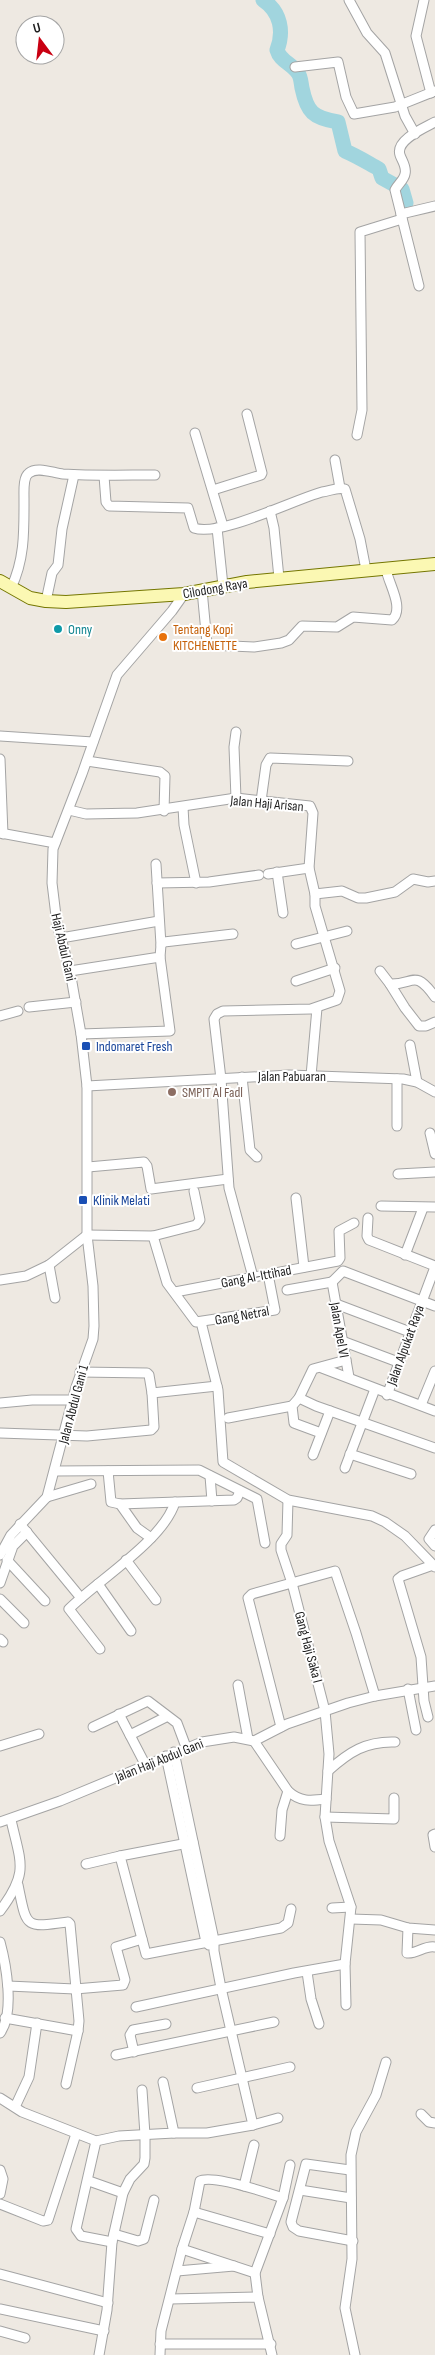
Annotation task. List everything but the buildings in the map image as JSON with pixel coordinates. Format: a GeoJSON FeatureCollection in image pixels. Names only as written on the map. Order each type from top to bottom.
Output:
{"type":"FeatureCollection","features":[{"type":"Feature","properties":{"kind":"street"},"geometry":{"type":"LineString","coordinates":[[349,0],[367,33],[385,53],[399,105],[414,134]]}},
{"type":"Feature","properties":{"kind":"street"},"geometry":{"type":"LineString","coordinates":[[295,67],[338,62],[346,97],[354,114],[399,105],[433,92],[416,36],[424,0]]}},
{"type":"Feature","properties":{"kind":"street"},"geometry":{"type":"LineString","coordinates":[[419,286],[402,217],[397,187],[405,175],[406,168],[399,151],[400,146],[414,134],[435,122]]}},
{"type":"Feature","properties":{"kind":"street"},"geometry":{"type":"LineString","coordinates":[[357,435],[362,410],[360,232],[435,206]]}},
{"type":"Feature","properties":{"kind":"street"},"geometry":{"type":"LineString","coordinates":[[213,490],[261,475],[262,473],[247,414]]}},
{"type":"Feature","properties":{"kind":"street"},"geometry":{"type":"LineString","coordinates":[[195,433],[213,490],[220,527],[224,586]]}},
{"type":"Feature","properties":{"kind":"street"},"geometry":{"type":"LineString","coordinates":[[335,460],[340,488]]}},
{"type":"Feature","properties":{"kind":"street"},"geometry":{"type":"LineString","coordinates":[[5,585],[18,574],[24,546],[24,488],[27,474],[38,470],[74,475],[155,475]]}},
{"type":"Feature","properties":{"kind":"street"},"geometry":{"type":"LineString","coordinates":[[46,601],[52,573],[58,565],[62,529],[74,475]]}},
{"type":"Feature","properties":{"kind":"street"},"geometry":{"type":"LineString","coordinates":[[104,476],[106,502],[109,506],[188,508],[194,528],[199,530],[220,527],[314,494],[340,488],[345,489],[360,539],[366,570]]}},
{"type":"Feature","properties":{"kind":"street"},"geometry":{"type":"LineString","coordinates":[[270,511],[274,528],[279,578]]}},
{"type":"Feature","properties":{"kind":"street","name":"Cilodong Raya"},"geometry":{"type":"LineString","coordinates":[[5,585],[30,598],[46,601],[184,594],[279,578],[435,564]]}},
{"type":"Feature","properties":{"kind":"street"},"geometry":{"type":"LineString","coordinates":[[202,590],[207,643],[210,645],[254,647],[285,642],[302,626],[337,627],[353,617],[392,620],[395,617],[397,608],[386,569]]}},
{"type":"Feature","properties":{"kind":"street","name":"Haji Abdul Gani"},"geometry":{"type":"LineString","coordinates":[[87,1235],[87,1086],[76,1002],[61,938],[52,883],[55,843],[87,761],[116,675],[172,611],[184,594]]}},
{"type":"Feature","properties":{"kind":"street"},"geometry":{"type":"LineString","coordinates":[[236,732],[234,747],[236,798]]}},
{"type":"Feature","properties":{"kind":"street"},"geometry":{"type":"LineString","coordinates":[[0,736],[93,742]]}},
{"type":"Feature","properties":{"kind":"street"},"geometry":{"type":"LineString","coordinates":[[261,800],[266,765],[270,758],[348,761]]}},
{"type":"Feature","properties":{"kind":"street"},"geometry":{"type":"LineString","coordinates":[[0,759],[1,834],[55,843]]}},
{"type":"Feature","properties":{"kind":"street"},"geometry":{"type":"LineString","coordinates":[[87,761],[160,772],[164,776],[164,811]]}},
{"type":"Feature","properties":{"kind":"street","name":"Jalan Haji Arisan"},"geometry":{"type":"LineString","coordinates":[[69,810],[96,815],[164,811],[236,798],[298,804],[312,808],[309,868],[315,894],[315,906],[335,968],[340,996],[337,1000],[317,1008]]}},
{"type":"Feature","properties":{"kind":"street"},"geometry":{"type":"LineString","coordinates":[[183,807],[184,825],[196,883]]}},
{"type":"Feature","properties":{"kind":"street"},"geometry":{"type":"LineString","coordinates":[[81,1034],[170,1032],[160,958],[161,945],[156,864]]}},
{"type":"Feature","properties":{"kind":"street"},"geometry":{"type":"LineString","coordinates":[[157,884],[196,883],[309,868]]}},
{"type":"Feature","properties":{"kind":"street"},"geometry":{"type":"LineString","coordinates":[[268,874],[284,913]]}},
{"type":"Feature","properties":{"kind":"street"},"geometry":{"type":"LineString","coordinates":[[315,894],[342,891],[361,898],[395,892],[413,878],[420,878],[428,882],[435,881]]}},
{"type":"Feature","properties":{"kind":"street"},"geometry":{"type":"LineString","coordinates":[[61,938],[159,921]]}},
{"type":"Feature","properties":{"kind":"street"},"geometry":{"type":"LineString","coordinates":[[296,944],[347,931]]}},
{"type":"Feature","properties":{"kind":"street"},"geometry":{"type":"LineString","coordinates":[[161,945],[164,942],[233,934]]}},
{"type":"Feature","properties":{"kind":"street"},"geometry":{"type":"LineString","coordinates":[[70,971],[160,958]]}},
{"type":"Feature","properties":{"kind":"street"},"geometry":{"type":"LineString","coordinates":[[296,981],[335,968]]}},
{"type":"Feature","properties":{"kind":"street"},"geometry":{"type":"LineString","coordinates":[[380,970],[419,1026],[426,1026],[435,1022]]}},
{"type":"Feature","properties":{"kind":"street"},"geometry":{"type":"LineString","coordinates":[[390,984],[418,980],[435,997]]}},
{"type":"Feature","properties":{"kind":"street"},"geometry":{"type":"LineString","coordinates":[[29,1006],[76,1002]]}},
{"type":"Feature","properties":{"kind":"street"},"geometry":{"type":"LineString","coordinates":[[253,1277],[228,1179],[221,1079],[213,1026],[216,1014],[223,1011],[317,1008],[311,1076]]}},
{"type":"Feature","properties":{"kind":"street"},"geometry":{"type":"LineString","coordinates":[[0,1016],[18,1011]]}},
{"type":"Feature","properties":{"kind":"street"},"geometry":{"type":"LineString","coordinates":[[410,1045],[416,1082]]}},
{"type":"Feature","properties":{"kind":"street","name":"Jalan Pabuaran"},"geometry":{"type":"LineString","coordinates":[[87,1086],[242,1077],[311,1076],[397,1079],[416,1082],[435,1092]]}},
{"type":"Feature","properties":{"kind":"street"},"geometry":{"type":"LineString","coordinates":[[242,1077],[250,1150],[257,1157]]}},
{"type":"Feature","properties":{"kind":"street"},"geometry":{"type":"LineString","coordinates":[[397,1079],[397,1126]]}},
{"type":"Feature","properties":{"kind":"street"},"geometry":{"type":"LineString","coordinates":[[430,1133],[435,1154]]}},
{"type":"Feature","properties":{"kind":"street"},"geometry":{"type":"LineString","coordinates":[[88,1167],[144,1162],[147,1166],[151,1189],[228,1179]]}},
{"type":"Feature","properties":{"kind":"street"},"geometry":{"type":"LineString","coordinates":[[398,1174],[435,1172]]}},
{"type":"Feature","properties":{"kind":"street"},"geometry":{"type":"LineString","coordinates":[[0,1280],[26,1276],[49,1265],[87,1235],[152,1236],[200,1222],[194,1190]]}},
{"type":"Feature","properties":{"kind":"street"},"geometry":{"type":"LineString","coordinates":[[296,1198],[304,1267]]}},
{"type":"Feature","properties":{"kind":"street"},"geometry":{"type":"LineString","coordinates":[[381,1206],[435,1207]]}},
{"type":"Feature","properties":{"kind":"street"},"geometry":{"type":"LineString","coordinates":[[405,1255],[423,1208]]}},
{"type":"Feature","properties":{"kind":"street"},"geometry":{"type":"LineString","coordinates":[[368,1218],[367,1236],[369,1240],[435,1267]]}},
{"type":"Feature","properties":{"kind":"street","name":"Gang Al-Ittihad"},"geometry":{"type":"LineString","coordinates":[[175,1292],[338,1261],[340,1258],[339,1231],[354,1222]]}},
{"type":"Feature","properties":{"kind":"street","name":"Jalan Abdul Gani 1"},"geometry":{"type":"LineString","coordinates":[[4,1558],[5,1544],[20,1524],[31,1516],[47,1497],[80,1372],[93,1339],[93,1286],[87,1235]]}},
{"type":"Feature","properties":{"kind":"street"},"geometry":{"type":"LineString","coordinates":[[152,1236],[167,1283],[194,1322],[201,1322],[217,1386],[222,1462],[288,1500],[372,1516],[385,1522],[405,1536],[434,1566],[398,1579],[421,1657],[424,1701],[428,1717]]}},
{"type":"Feature","properties":{"kind":"street"},"geometry":{"type":"LineString","coordinates":[[49,1265],[55,1298]]}},
{"type":"Feature","properties":{"kind":"street","name":"Jalan Alpukat Raya"},"geometry":{"type":"LineString","coordinates":[[387,1395],[435,1267]]}},
{"type":"Feature","properties":{"kind":"street"},"geometry":{"type":"LineString","coordinates":[[287,1290],[332,1282],[343,1271],[435,1306]]}},
{"type":"Feature","properties":{"kind":"street","name":"Gang Netral"},"geometry":{"type":"LineString","coordinates":[[201,1322],[275,1310],[268,1274]]}},
{"type":"Feature","properties":{"kind":"street","name":"Jalan Apel VI"},"geometry":{"type":"LineString","coordinates":[[332,1282],[349,1377]]}},
{"type":"Feature","properties":{"kind":"street"},"geometry":{"type":"LineString","coordinates":[[336,1304],[410,1332]]}},
{"type":"Feature","properties":{"kind":"street"},"geometry":{"type":"LineString","coordinates":[[342,1341],[398,1362]]}},
{"type":"Feature","properties":{"kind":"street"},"geometry":{"type":"LineString","coordinates":[[228,1418],[292,1406],[299,1398],[312,1369],[322,1368],[346,1360]]}},
{"type":"Feature","properties":{"kind":"street"},"geometry":{"type":"LineString","coordinates":[[322,1368],[349,1377],[387,1395],[435,1411]]}},
{"type":"Feature","properties":{"kind":"street"},"geometry":{"type":"LineString","coordinates":[[421,1405],[435,1371]]}},
{"type":"Feature","properties":{"kind":"street"},"geometry":{"type":"LineString","coordinates":[[0,1433],[63,1436],[151,1430],[154,1427],[155,1420],[150,1375],[147,1373],[80,1372]]}},
{"type":"Feature","properties":{"kind":"street"},"geometry":{"type":"LineString","coordinates":[[152,1393],[217,1386]]}},
{"type":"Feature","properties":{"kind":"street"},"geometry":{"type":"LineString","coordinates":[[344,1468],[375,1389]]}},
{"type":"Feature","properties":{"kind":"street"},"geometry":{"type":"LineString","coordinates":[[299,1398],[330,1411],[363,1421],[435,1448]]}},
{"type":"Feature","properties":{"kind":"street"},"geometry":{"type":"LineString","coordinates":[[0,1403],[32,1400],[73,1400]]}},
{"type":"Feature","properties":{"kind":"street"},"geometry":{"type":"LineString","coordinates":[[292,1406],[294,1423],[321,1434]]}},
{"type":"Feature","properties":{"kind":"street"},"geometry":{"type":"LineString","coordinates":[[314,1455],[330,1411]]}},
{"type":"Feature","properties":{"kind":"street"},"geometry":{"type":"LineString","coordinates":[[350,1454],[410,1474]]}},
{"type":"Feature","properties":{"kind":"street"},"geometry":{"type":"LineString","coordinates":[[55,1471],[196,1470],[256,1499],[265,1543]]}},
{"type":"Feature","properties":{"kind":"street"},"geometry":{"type":"LineString","coordinates":[[108,1471],[111,1502],[120,1504],[234,1500],[240,1491]]}},
{"type":"Feature","properties":{"kind":"street"},"geometry":{"type":"LineString","coordinates":[[210,1476],[212,1501]]}},
{"type":"Feature","properties":{"kind":"street"},"geometry":{"type":"LineString","coordinates":[[47,1497],[91,1484]]}},
{"type":"Feature","properties":{"kind":"street","name":"Gang Haji Saka I"},"geometry":{"type":"LineString","coordinates":[[288,1500],[287,1535],[280,1547],[292,1583],[325,1711],[329,1744],[325,1817],[329,1840],[351,1907],[345,1964],[346,2005]]}},
{"type":"Feature","properties":{"kind":"street"},"geometry":{"type":"LineString","coordinates":[[100,1650],[69,1611],[81,1598],[151,1538],[169,1516],[174,1502]]}},
{"type":"Feature","properties":{"kind":"street"},"geometry":{"type":"LineString","coordinates":[[120,1504],[137,1528],[151,1538]]}},
{"type":"Feature","properties":{"kind":"street"},"geometry":{"type":"LineString","coordinates":[[20,1524],[81,1598]]}},
{"type":"Feature","properties":{"kind":"street"},"geometry":{"type":"LineString","coordinates":[[435,1530],[429,1540],[435,1546]]}},
{"type":"Feature","properties":{"kind":"street"},"geometry":{"type":"LineString","coordinates":[[0,1583],[4,1558],[26,1532]]}},
{"type":"Feature","properties":{"kind":"street"},"geometry":{"type":"LineString","coordinates":[[4,1558],[45,1601]]}},
{"type":"Feature","properties":{"kind":"street"},"geometry":{"type":"LineString","coordinates":[[126,1560],[156,1600]]}},
{"type":"Feature","properties":{"kind":"street"},"geometry":{"type":"LineString","coordinates":[[282,1727],[248,1598],[252,1594],[335,1571],[375,1696]]}},
{"type":"Feature","properties":{"kind":"street"},"geometry":{"type":"LineString","coordinates":[[98,1584],[131,1631]]}},
{"type":"Feature","properties":{"kind":"street"},"geometry":{"type":"LineString","coordinates":[[0,1599],[24,1623]]}},
{"type":"Feature","properties":{"kind":"street"},"geometry":{"type":"LineString","coordinates":[[238,1685],[251,1740],[288,1791],[303,1801],[326,1799]]}},
{"type":"Feature","properties":{"kind":"street","name":"Jalan Haji Abdul Gani"},"geometry":{"type":"LineString","coordinates":[[3,1821],[186,1747],[220,1738],[251,1740],[325,1711],[375,1696],[435,1686]]}},
{"type":"Feature","properties":{"kind":"street"},"geometry":{"type":"LineString","coordinates":[[408,1689],[416,1730]]}},
{"type":"Feature","properties":{"kind":"street"},"geometry":{"type":"LineString","coordinates":[[93,1727],[148,1701],[166,1717],[177,1723],[186,1747]]}},
{"type":"Feature","properties":{"kind":"street"},"geometry":{"type":"LineString","coordinates":[[119,1714],[145,1764]]}},
{"type":"Feature","properties":{"kind":"street"},"geometry":{"type":"LineString","coordinates":[[130,1735],[166,1717]]}},
{"type":"Feature","properties":{"kind":"street"},"geometry":{"type":"LineString","coordinates":[[0,1746],[39,1734]]}},
{"type":"Feature","properties":{"kind":"street"},"geometry":{"type":"LineString","coordinates":[[328,1771],[372,1742],[395,1742]]}},
{"type":"Feature","properties":{"kind":"street"},"geometry":{"type":"LineString","coordinates":[[170,1754],[210,1941],[214,1951],[253,2125]]}},
{"type":"Feature","properties":{"kind":"street"},"geometry":{"type":"LineString","coordinates":[[280,1836],[282,1810],[288,1791]]}},
{"type":"Feature","properties":{"kind":"street"},"geometry":{"type":"LineString","coordinates":[[325,1817],[394,1819],[394,1798]]}},
{"type":"Feature","properties":{"kind":"street"},"geometry":{"type":"LineString","coordinates":[[3,1821],[21,1863],[18,1885],[24,1914],[29,1923],[36,1925],[68,1922],[70,1924],[79,2021],[66,2084]]}},
{"type":"Feature","properties":{"kind":"street"},"geometry":{"type":"LineString","coordinates":[[435,1834],[433,1836],[435,1847]]}},
{"type":"Feature","properties":{"kind":"street"},"geometry":{"type":"LineString","coordinates":[[86,1864],[189,1843]]}},
{"type":"Feature","properties":{"kind":"street"},"geometry":{"type":"LineString","coordinates":[[120,1856],[147,1955],[281,1928],[288,1923],[291,1909]]}},
{"type":"Feature","properties":{"kind":"street"},"geometry":{"type":"LineString","coordinates":[[0,1912],[18,1885]]}},
{"type":"Feature","properties":{"kind":"street"},"geometry":{"type":"LineString","coordinates":[[332,1908],[351,1907]]}},
{"type":"Feature","properties":{"kind":"street"},"geometry":{"type":"LineString","coordinates":[[351,1919],[381,1920],[408,1928],[435,1930]]}},
{"type":"Feature","properties":{"kind":"street"},"geometry":{"type":"LineString","coordinates":[[408,1928],[407,1953],[417,1952],[426,1947],[435,1947]]}},
{"type":"Feature","properties":{"kind":"street"},"geometry":{"type":"LineString","coordinates":[[8,1986],[75,1988],[123,1985],[125,1980],[116,1948],[142,1939]]}},
{"type":"Feature","properties":{"kind":"street"},"geometry":{"type":"LineString","coordinates":[[0,1942],[8,1986],[5,2018],[0,2033]]}},
{"type":"Feature","properties":{"kind":"street"},"geometry":{"type":"LineString","coordinates":[[136,2006],[345,1964]]}},
{"type":"Feature","properties":{"kind":"street"},"geometry":{"type":"LineString","coordinates":[[307,1972],[311,1999],[319,2024]]}},
{"type":"Feature","properties":{"kind":"street"},"geometry":{"type":"LineString","coordinates":[[5,2018],[78,2031]]}},
{"type":"Feature","properties":{"kind":"street"},"geometry":{"type":"LineString","coordinates":[[116,2055],[274,2022]]}},
{"type":"Feature","properties":{"kind":"street"},"geometry":{"type":"LineString","coordinates":[[15,2107],[29,2077],[37,2023]]}},
{"type":"Feature","properties":{"kind":"street"},"geometry":{"type":"LineString","coordinates":[[134,2052],[130,2035],[133,2030],[166,2024]]}},
{"type":"Feature","properties":{"kind":"street"},"geometry":{"type":"LineString","coordinates":[[355,2355],[345,2308],[353,2241],[350,2170],[356,2132],[374,2100],[386,2062]]}},
{"type":"Feature","properties":{"kind":"street"},"geometry":{"type":"LineString","coordinates":[[197,2088],[290,2067]]}},
{"type":"Feature","properties":{"kind":"street"},"geometry":{"type":"LineString","coordinates":[[163,2082],[174,2133]]}},
{"type":"Feature","properties":{"kind":"street"},"geometry":{"type":"LineString","coordinates":[[100,2355],[108,2303],[113,2238],[123,2193],[130,2179],[144,2164],[145,2135],[142,2090]]}},
{"type":"Feature","properties":{"kind":"street"},"geometry":{"type":"LineString","coordinates":[[0,2098],[15,2107],[96,2141],[119,2136],[208,2133],[253,2125],[278,2118]]}},
{"type":"Feature","properties":{"kind":"street"},"geometry":{"type":"LineString","coordinates":[[421,2114],[429,2122],[435,2123]]}},
{"type":"Feature","properties":{"kind":"street"},"geometry":{"type":"LineString","coordinates":[[0,2204],[43,2222],[48,2220],[76,2134]]}},
{"type":"Feature","properties":{"kind":"street"},"geometry":{"type":"LineString","coordinates":[[96,2141],[76,2226],[81,2236],[138,2241],[144,2239],[154,2200]]}},
{"type":"Feature","properties":{"kind":"street"},"geometry":{"type":"LineString","coordinates":[[244,2186],[254,2145]]}},
{"type":"Feature","properties":{"kind":"street"},"geometry":{"type":"LineString","coordinates":[[350,2170],[306,2164],[291,2222],[293,2228],[299,2231],[353,2241]]}},
{"type":"Feature","properties":{"kind":"street"},"geometry":{"type":"LineString","coordinates":[[272,2355],[271,2344],[258,2297],[255,2273],[283,2198],[290,2165]]}},
{"type":"Feature","properties":{"kind":"street"},"geometry":{"type":"LineString","coordinates":[[0,2170],[3,2179],[0,2194]]}},
{"type":"Feature","properties":{"kind":"street"},"geometry":{"type":"LineString","coordinates":[[160,2355],[160,2344],[170,2299],[182,2249],[194,2212],[200,2180],[244,2186],[283,2198]]}},
{"type":"Feature","properties":{"kind":"street"},"geometry":{"type":"LineString","coordinates":[[88,2181],[123,2193]]}},
{"type":"Feature","properties":{"kind":"street"},"geometry":{"type":"LineString","coordinates":[[300,2190],[351,2198]]}},
{"type":"Feature","properties":{"kind":"street"},"geometry":{"type":"LineString","coordinates":[[194,2212],[270,2234]]}},
{"type":"Feature","properties":{"kind":"street"},"geometry":{"type":"LineString","coordinates":[[182,2249],[255,2273]]}},
{"type":"Feature","properties":{"kind":"street"},"geometry":{"type":"LineString","coordinates":[[177,2271],[237,2266]]}},
{"type":"Feature","properties":{"kind":"street"},"geometry":{"type":"LineString","coordinates":[[0,2274],[108,2303]]}},
{"type":"Feature","properties":{"kind":"street"},"geometry":{"type":"LineString","coordinates":[[170,2299],[258,2297]]}},
{"type":"Feature","properties":{"kind":"street"},"geometry":{"type":"LineString","coordinates":[[0,2309],[104,2331]]}},
{"type":"Feature","properties":{"kind":"street"},"geometry":{"type":"LineString","coordinates":[[0,2331],[25,2338]]}},
{"type":"Feature","properties":{"kind":"street"},"geometry":{"type":"LineString","coordinates":[[160,2344],[271,2344]]}},
{"type":"Feature","properties":{"kind":"waterway"},"geometry":{"type":"LineString","coordinates":[[263,0],[274,10],[279,23],[278,54],[299,75],[309,108],[317,116],[338,122],[345,151],[379,169],[382,178],[402,189],[406,203]]}},
{"type":"Feature","properties":{"kind":"place","name":"Onny"},"geometry":{"type":"Point","coordinates":[58,629]}},
{"type":"Feature","properties":{"kind":"place","name":"Tentang Kopi KITCHENETTE"},"geometry":{"type":"Point","coordinates":[163,637]}},
{"type":"Feature","properties":{"kind":"place","name":"Indomaret Fresh"},"geometry":{"type":"Point","coordinates":[86,1046]}},
{"type":"Feature","properties":{"kind":"place","name":"SMPIT Al Fadl"},"geometry":{"type":"Point","coordinates":[172,1092]}},
{"type":"Feature","properties":{"kind":"place","name":"Klinik Melati"},"geometry":{"type":"Point","coordinates":[83,1200]}}]}
